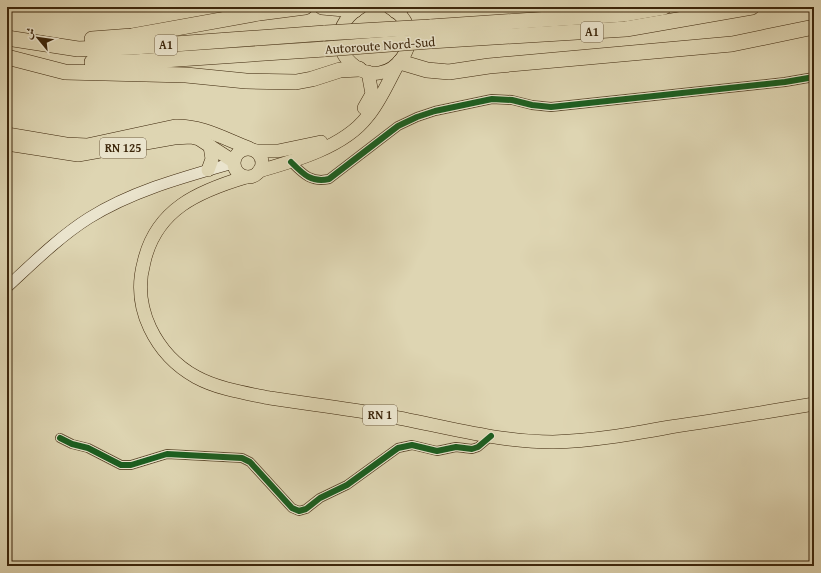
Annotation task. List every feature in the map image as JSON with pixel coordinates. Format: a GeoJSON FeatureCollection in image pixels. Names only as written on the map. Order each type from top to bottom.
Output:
{"type":"FeatureCollection","features":[{"type":"Feature","properties":{"kind":"highway"},"geometry":{"type":"LineString","coordinates":[[7,37],[95,39],[132,36],[259,13],[305,7]]}},
{"type":"Feature","properties":{"kind":"highway"},"geometry":{"type":"LineString","coordinates":[[322,7],[359,8]]}},
{"type":"Feature","properties":{"kind":"highway","name":"Autoroute Nord-Sud"},"geometry":{"type":"LineString","coordinates":[[7,56],[73,62],[134,62],[325,49],[430,34],[624,14],[664,7]]}},
{"type":"Feature","properties":{"kind":"highway","name":"Autoroute Nord-Sud"},"geometry":{"type":"LineString","coordinates":[[7,37],[86,48],[134,48],[325,33],[430,34],[626,29],[752,7]]}},
{"type":"Feature","properties":{"kind":"highway"},"geometry":{"type":"LineString","coordinates":[[399,63],[427,70],[449,72],[490,66],[732,44],[814,28]]}},
{"type":"Feature","properties":{"kind":"highway"},"geometry":{"type":"LineString","coordinates":[[7,56],[65,72],[186,75],[246,81],[312,80],[340,70],[364,71]]}},
{"type":"Feature","properties":{"kind":"main road"},"geometry":{"type":"LineString","coordinates":[[359,8],[343,26],[341,44],[349,62],[364,71],[384,72],[399,63]]}},
{"type":"Feature","properties":{"kind":"main road"},"geometry":{"type":"LineString","coordinates":[[7,287],[69,232],[106,208],[129,197],[208,170],[237,168],[253,176],[259,171],[291,162],[331,144],[353,132],[362,124],[373,109],[399,63],[407,52],[409,39],[407,26],[396,8]]}},
{"type":"Feature","properties":{"kind":"main road"},"geometry":{"type":"LineString","coordinates":[[237,168],[239,151],[253,150],[278,152],[320,143],[338,134],[356,119],[369,100],[372,88],[364,71]]}},
{"type":"Feature","properties":{"kind":"main road"},"geometry":{"type":"LineString","coordinates":[[7,134],[66,144],[87,145],[184,125],[201,129],[253,150],[262,160],[259,171]]}},
{"type":"Feature","properties":{"kind":"main road","name":"RN 125"},"geometry":{"type":"LineString","coordinates":[[7,144],[78,155],[184,137],[199,140],[210,146],[237,168]]}},
{"type":"Feature","properties":{"kind":"main road"},"geometry":{"type":"LineString","coordinates":[[208,170],[212,159],[210,146]]}},
{"type":"Feature","properties":{"kind":"main road","name":"RN 1"},"geometry":{"type":"LineString","coordinates":[[237,168],[220,184],[190,198],[168,215],[152,238],[146,252],[142,270],[142,306],[154,337],[181,368],[198,378],[219,386],[248,394],[375,414],[523,441],[554,442],[611,437],[814,404]]}},
{"type":"Feature","properties":{"kind":"street"},"geometry":{"type":"LineString","coordinates":[[291,162],[309,178],[321,181],[329,179],[384,135],[416,117],[442,109],[492,99],[512,100],[532,105],[551,107],[786,82],[814,77]]}},
{"type":"Feature","properties":{"kind":"street"},"geometry":{"type":"LineString","coordinates":[[7,279],[20,275]]}},
{"type":"Feature","properties":{"kind":"street"},"geometry":{"type":"LineString","coordinates":[[60,438],[72,444],[88,448],[121,465],[131,465],[166,454],[242,458],[250,462],[292,508],[299,511],[306,509],[320,498],[347,485],[398,448],[405,445],[437,451],[456,446],[472,449],[478,447],[491,436]]}},
{"type":"Feature","properties":{"kind":"cycle path"},"geometry":{"type":"LineString","coordinates":[[291,162],[312,179],[329,179],[398,126],[417,117],[435,111],[492,99],[512,100],[532,105],[551,107],[785,82],[814,77]]}},
{"type":"Feature","properties":{"kind":"cycle path"},"geometry":{"type":"LineString","coordinates":[[60,438],[72,444],[88,448],[121,465],[131,465],[167,454],[242,458],[250,462],[292,508],[299,511],[306,509],[320,498],[347,485],[398,448],[412,445],[437,451],[456,447],[472,449],[478,447],[491,436]]}}]}
